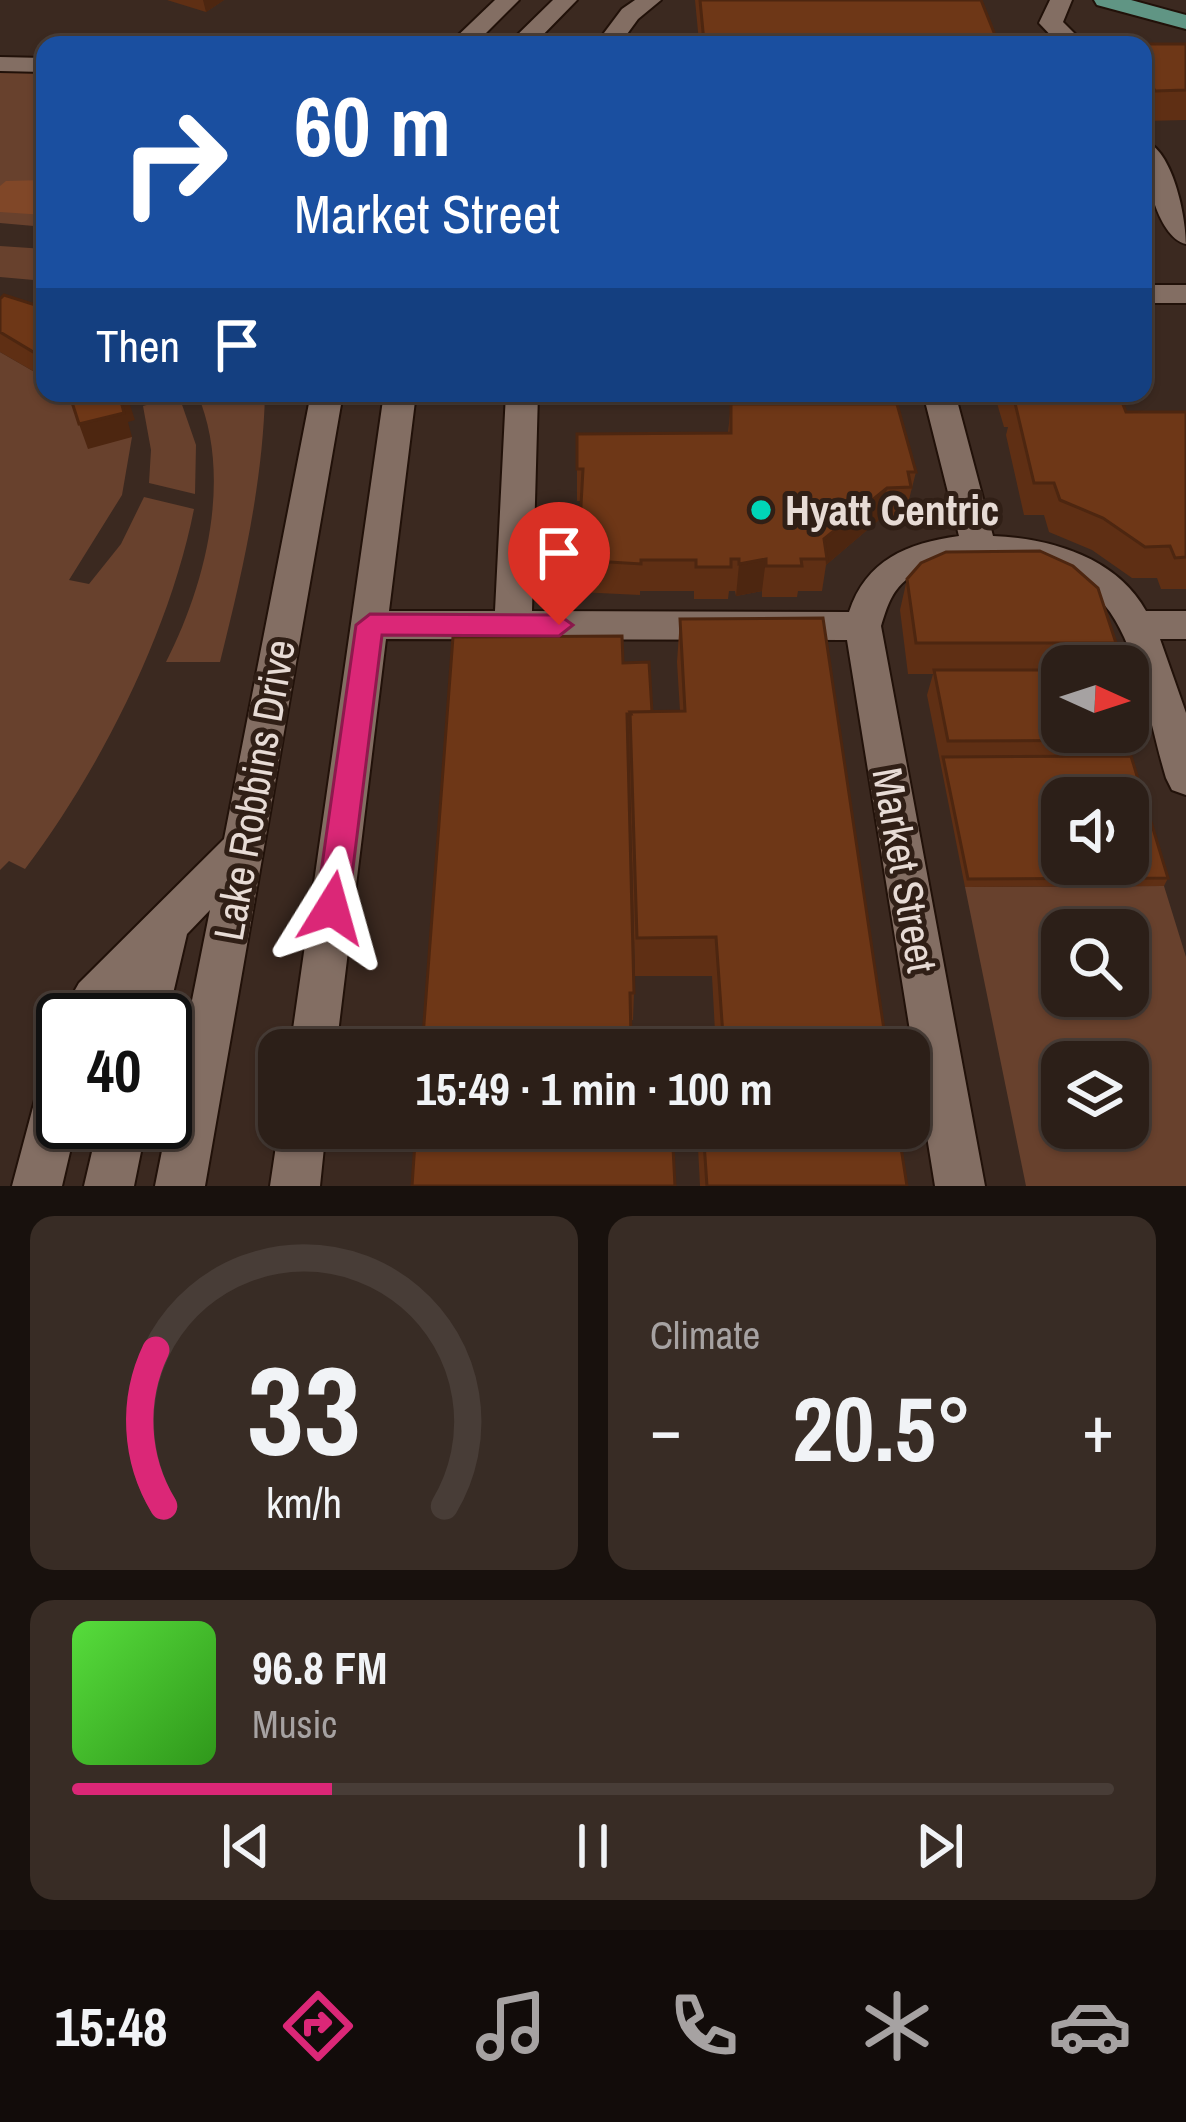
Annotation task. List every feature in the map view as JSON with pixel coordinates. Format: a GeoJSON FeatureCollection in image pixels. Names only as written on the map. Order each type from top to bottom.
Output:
{"type":"FeatureCollection","features":[{"type":"Feature","properties":{"kind":"main road"},"geometry":{"type":"LineString","coordinates":[[1105,0],[1186,22]]}},
{"type":"Feature","properties":{"kind":"street"},"geometry":{"type":"LineString","coordinates":[[1061,0],[1051,23],[1065,36]]}},
{"type":"Feature","properties":{"kind":"street"},"geometry":{"type":"LineString","coordinates":[[470,36],[507,1],[594,6]]}},
{"type":"Feature","properties":{"kind":"street"},"geometry":{"type":"LineString","coordinates":[[536,36],[594,6]]}},
{"type":"Feature","properties":{"kind":"street"},"geometry":{"type":"LineString","coordinates":[[594,6],[604,36]]}},
{"type":"Feature","properties":{"kind":"street"},"geometry":{"type":"LineString","coordinates":[[0,64],[36,65]]}},
{"type":"Feature","properties":{"kind":"street"},"geometry":{"type":"LineString","coordinates":[[1152,166],[1186,236]]}},
{"type":"Feature","properties":{"kind":"street"},"geometry":{"type":"LineString","coordinates":[[1152,295],[1186,294]]}},
{"type":"Feature","properties":{"kind":"street","name":"Lake Robbins Drive"},"geometry":{"type":"LineString","coordinates":[[180,1186],[325,402]]}},
{"type":"Feature","properties":{"kind":"street","name":"Lake Robbins Drive"},"geometry":{"type":"LineString","coordinates":[[316,1029],[399,402]]}},
{"type":"Feature","properties":{"kind":"street"},"geometry":{"type":"LineString","coordinates":[[513,625],[522,402]]}},
{"type":"Feature","properties":{"kind":"street"},"geometry":{"type":"LineString","coordinates":[[941,402],[979,547]]}},
{"type":"Feature","properties":{"kind":"street"},"geometry":{"type":"LineString","coordinates":[[370,625],[862,626],[864,607],[880,578],[917,555],[979,547],[1045,553],[1114,590],[1135,625],[1186,778]]}},
{"type":"Feature","properties":{"kind":"street"},"geometry":{"type":"LineString","coordinates":[[1135,625],[1186,625]]}},
{"type":"Feature","properties":{"kind":"street"},"geometry":{"type":"LineString","coordinates":[[604,626],[606,668]]}},
{"type":"Feature","properties":{"kind":"street","name":"Market Street"},"geometry":{"type":"LineString","coordinates":[[862,626],[960,1186]]}},
{"type":"Feature","properties":{"kind":"street"},"geometry":{"type":"LineString","coordinates":[[100,993],[243,847]]}},
{"type":"Feature","properties":{"kind":"street"},"geometry":{"type":"LineString","coordinates":[[152,993],[167,925]]}},
{"type":"Feature","properties":{"kind":"street"},"geometry":{"type":"LineString","coordinates":[[37,1186],[46,1149]]}},
{"type":"Feature","properties":{"kind":"street"},"geometry":{"type":"LineString","coordinates":[[109,1186],[117,1149]]}},
{"type":"Feature","properties":{"kind":"street"},"geometry":{"type":"LineString","coordinates":[[295,1186],[299,1149]]}},
{"type":"Feature","properties":{"kind":"shaded area"},"geometry":{"type":"Polygon","coordinates":[[[0,70],[36,70],[36,226],[0,223],[0,70]]]}},
{"type":"Feature","properties":{"kind":"shaded area"},"geometry":{"type":"Polygon","coordinates":[[[36,180],[36,214],[0,212],[0,186],[6,181],[36,180]]]}},
{"type":"Feature","properties":{"kind":"shaded area"},"geometry":{"type":"Polygon","coordinates":[[[0,246],[36,248],[36,280],[0,277],[0,246]]]}},
{"type":"Feature","properties":{"kind":"shaded area"},"geometry":{"type":"Polygon","coordinates":[[[0,352],[36,373],[36,402],[80,402],[132,437],[122,495],[69,580],[89,584],[121,544],[144,497],[194,509],[168,603],[105,744],[25,869],[9,861],[0,870],[0,352]]]}},
{"type":"Feature","properties":{"kind":"shaded area"},"geometry":{"type":"Polygon","coordinates":[[[181,402],[196,445],[195,494],[149,483],[151,450],[143,406],[181,402]]]}},
{"type":"Feature","properties":{"kind":"shaded area"},"geometry":{"type":"Polygon","coordinates":[[[200,402],[264,402],[256,495],[220,662],[166,662],[193,599],[210,529],[214,494],[208,425],[200,402]]]}},
{"type":"Feature","properties":{"kind":"shaded area"},"geometry":{"type":"Polygon","coordinates":[[[1164,886],[1186,957],[1186,1186],[1026,1186],[965,887],[1164,886]]]}},
{"type":"Feature","properties":{"kind":"building"},"geometry":{"type":"Polygon","coordinates":[[[700,0],[981,0],[995,36],[703,36],[700,0]]]}},
{"type":"Feature","properties":{"kind":"building"},"geometry":{"type":"Polygon","coordinates":[[[1152,44],[1186,44],[1186,90],[1155,91],[1152,44]]]}},
{"type":"Feature","properties":{"kind":"building"},"geometry":{"type":"Polygon","coordinates":[[[4,295],[36,305],[36,354],[0,332],[4,295]]]}},
{"type":"Feature","properties":{"kind":"building"},"geometry":{"type":"Polygon","coordinates":[[[72,402],[121,402],[124,413],[79,424],[72,402]]]}},
{"type":"Feature","properties":{"kind":"building"},"geometry":{"type":"Polygon","coordinates":[[[1122,402],[1126,412],[1186,412],[1186,557],[1175,558],[1170,546],[1145,547],[1103,518],[1060,500],[1054,483],[1034,483],[1015,403],[1122,402]]]}},
{"type":"Feature","properties":{"kind":"building"},"geometry":{"type":"Polygon","coordinates":[[[731,404],[897,404],[916,472],[908,472],[911,487],[887,488],[824,539],[827,559],[801,559],[802,566],[766,566],[766,559],[739,564],[739,559],[731,559],[731,567],[696,567],[696,560],[641,560],[641,564],[578,560],[583,469],[577,469],[577,434],[731,433],[731,404]]]}},
{"type":"Feature","properties":{"kind":"building"},"geometry":{"type":"Polygon","coordinates":[[[1040,551],[1073,566],[1098,588],[1116,643],[916,643],[907,579],[921,563],[946,552],[1040,551]]]}},
{"type":"Feature","properties":{"kind":"building"},"geometry":{"type":"Polygon","coordinates":[[[823,618],[884,1029],[723,1029],[716,937],[637,938],[630,712],[685,711],[680,619],[823,618]]]}},
{"type":"Feature","properties":{"kind":"building"},"geometry":{"type":"Polygon","coordinates":[[[622,636],[623,663],[649,662],[652,712],[627,714],[634,993],[630,993],[631,1029],[424,1029],[453,637],[622,636]]]}},
{"type":"Feature","properties":{"kind":"building"},"geometry":{"type":"Polygon","coordinates":[[[934,670],[1041,670],[1041,741],[948,741],[934,670]]]}},
{"type":"Feature","properties":{"kind":"building"},"geometry":{"type":"Polygon","coordinates":[[[1131,756],[1137,777],[1041,777],[1041,879],[968,879],[943,757],[1131,756]]]}},
{"type":"Feature","properties":{"kind":"building"},"geometry":{"type":"Polygon","coordinates":[[[1149,815],[1168,878],[1149,878],[1149,815]]]}},
{"type":"Feature","properties":{"kind":"building"},"geometry":{"type":"Polygon","coordinates":[[[415,1149],[673,1149],[675,1186],[412,1186],[415,1149]]]}},
{"type":"Feature","properties":{"kind":"building"},"geometry":{"type":"Polygon","coordinates":[[[704,1149],[901,1149],[907,1186],[707,1186],[704,1149]]]}},
{"type":"Feature","properties":{"kind":"place","name":"Hyatt Centric"},"geometry":{"type":"Point","coordinates":[761,510]}},
{"type":"Feature","properties":{"kind":"route"},"geometry":{"type":"LineString","coordinates":[[332,908],[370,625],[559,625]]}}]}
